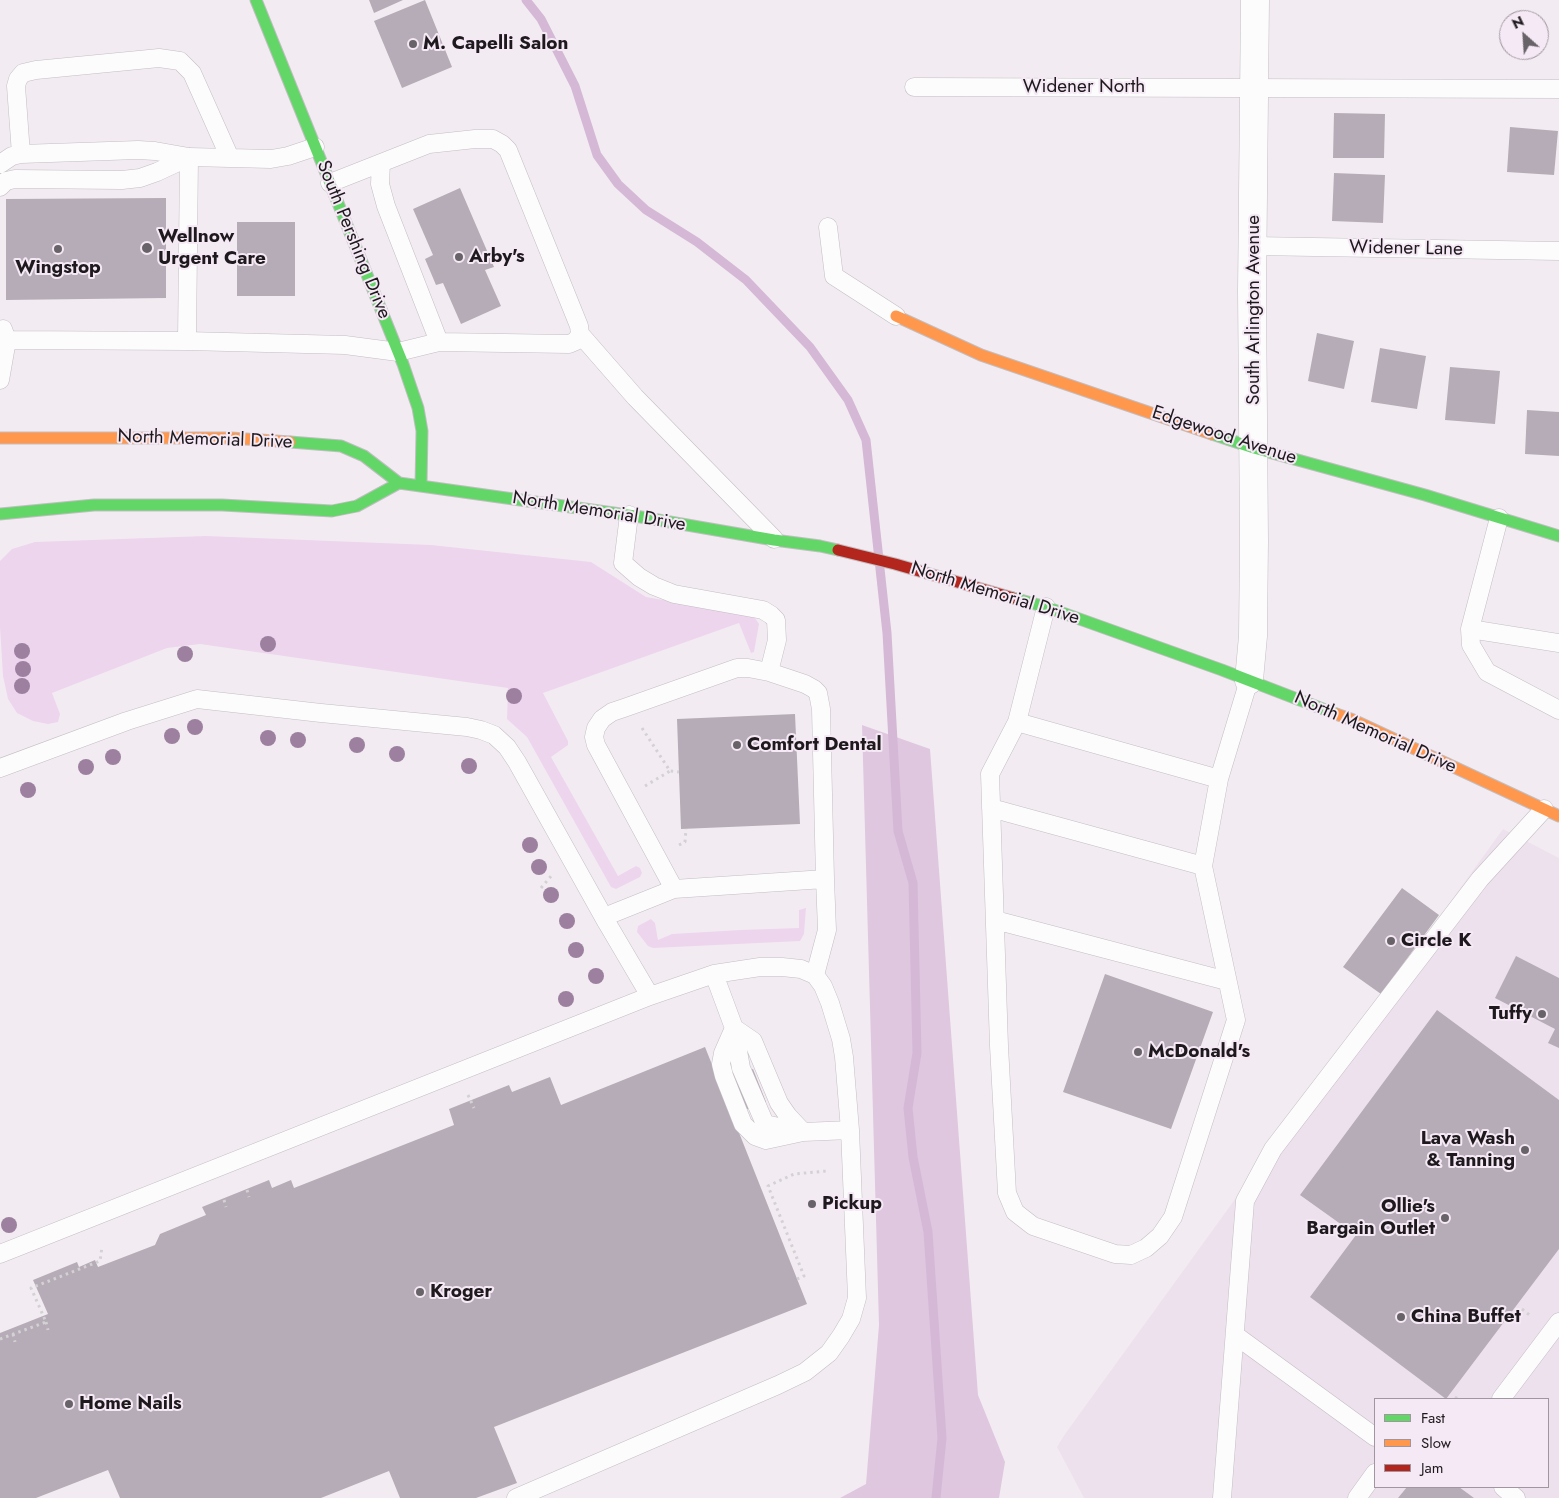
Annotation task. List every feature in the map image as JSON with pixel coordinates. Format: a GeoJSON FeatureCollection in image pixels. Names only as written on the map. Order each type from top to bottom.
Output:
{"type":"FeatureCollection","features":[{"type":"Feature","properties":{"kind":"main road","name":"South Pershing Drive"},"geometry":{"type":"LineString","coordinates":[[256,0],[398,352],[418,408],[422,431],[421,486]]}},
{"type":"Feature","properties":{"kind":"main road","name":"Edgewood Avenue"},"geometry":{"type":"LineString","coordinates":[[896,316],[981,355],[1254,448],[1559,536]]}},
{"type":"Feature","properties":{"kind":"main road","name":"North Memorial Drive"},"geometry":{"type":"LineString","coordinates":[[0,438],[231,438],[341,446],[364,456],[399,483],[629,515],[820,546],[895,564],[1046,607],[1249,680],[1353,720],[1551,813]]}},
{"type":"Feature","properties":{"kind":"main road"},"geometry":{"type":"LineString","coordinates":[[0,514],[104,505],[222,505],[332,511],[357,506],[399,483]]}},
{"type":"Feature","properties":{"kind":"street","name":"South Arlington Avenue"},"geometry":{"type":"LineString","coordinates":[[1249,680],[1253,636],[1254,448],[1252,291],[1255,0]]}},
{"type":"Feature","properties":{"kind":"lane"},"geometry":{"type":"LineString","coordinates":[[21,154],[16,89],[18,79],[23,73],[36,70],[159,58],[180,61],[192,73],[230,158]]}},
{"type":"Feature","properties":{"kind":"lane","name":"Widener North"},"geometry":{"type":"LineString","coordinates":[[914,87],[1255,88]]}},
{"type":"Feature","properties":{"kind":"lane"},"geometry":{"type":"LineString","coordinates":[[1255,88],[1559,88]]}},
{"type":"Feature","properties":{"kind":"lane"},"geometry":{"type":"LineString","coordinates":[[330,183],[429,144],[475,139],[493,139],[502,144],[508,150],[579,326],[580,334],[635,397],[774,540]]}},
{"type":"Feature","properties":{"kind":"lane"},"geometry":{"type":"LineString","coordinates":[[0,164],[12,156],[21,154],[138,150],[155,151],[189,158],[271,159],[316,147]]}},
{"type":"Feature","properties":{"kind":"lane"},"geometry":{"type":"LineString","coordinates":[[0,187],[6,181],[14,179],[122,180],[140,178],[189,158]]}},
{"type":"Feature","properties":{"kind":"lane"},"geometry":{"type":"LineString","coordinates":[[187,341],[189,158]]}},
{"type":"Feature","properties":{"kind":"lane"},"geometry":{"type":"LineString","coordinates":[[381,163],[380,184],[384,201],[439,342]]}},
{"type":"Feature","properties":{"kind":"lane"},"geometry":{"type":"LineString","coordinates":[[828,227],[834,276],[896,316]]}},
{"type":"Feature","properties":{"kind":"lane","name":"Widener Lane"},"geometry":{"type":"LineString","coordinates":[[1253,246],[1559,251]]}},
{"type":"Feature","properties":{"kind":"lane"},"geometry":{"type":"LineString","coordinates":[[0,322],[3,337],[0,380]]}},
{"type":"Feature","properties":{"kind":"lane"},"geometry":{"type":"LineString","coordinates":[[3,337],[345,345],[398,352],[439,342],[569,344],[576,341],[580,334]]}},
{"type":"Feature","properties":{"kind":"lane"},"geometry":{"type":"LineString","coordinates":[[629,515],[623,563],[639,576],[654,586],[674,594],[763,610],[776,620],[777,640],[769,672]]}},
{"type":"Feature","properties":{"kind":"lane"},"geometry":{"type":"LineString","coordinates":[[1499,518],[1470,628],[1471,645],[1487,672],[1559,710]]}},
{"type":"Feature","properties":{"kind":"lane"},"geometry":{"type":"LineString","coordinates":[[1046,607],[1017,722],[990,774],[999,1046],[1007,1194],[1015,1212],[1033,1226],[1115,1254],[1131,1255],[1146,1248],[1160,1236],[1173,1217],[1236,1020],[1203,866],[1219,779],[1249,680]]}},
{"type":"Feature","properties":{"kind":"lane"},"geometry":{"type":"LineString","coordinates":[[1470,628],[1559,643]]}},
{"type":"Feature","properties":{"kind":"lane"},"geometry":{"type":"LineString","coordinates":[[674,889],[596,745],[594,737],[596,728],[602,719],[612,712],[737,668],[769,672],[814,689],[818,694],[821,709],[827,930],[815,975]]}},
{"type":"Feature","properties":{"kind":"lane"},"geometry":{"type":"LineString","coordinates":[[0,768],[127,720],[198,699],[480,730],[494,735],[507,747],[518,762],[650,996]]}},
{"type":"Feature","properties":{"kind":"lane"},"geometry":{"type":"LineString","coordinates":[[1017,722],[1219,779]]}},
{"type":"Feature","properties":{"kind":"lane"},"geometry":{"type":"LineString","coordinates":[[991,808],[1203,866]]}},
{"type":"Feature","properties":{"kind":"lane"},"geometry":{"type":"LineString","coordinates":[[1222,1498],[1245,1201],[1273,1149],[1480,879],[1551,813]]}},
{"type":"Feature","properties":{"kind":"lane"},"geometry":{"type":"LineString","coordinates":[[604,917],[674,889],[825,878]]}},
{"type":"Feature","properties":{"kind":"lane"},"geometry":{"type":"LineString","coordinates":[[995,920],[1227,982]]}},
{"type":"Feature","properties":{"kind":"lane"},"geometry":{"type":"LineString","coordinates":[[0,1254],[650,996],[714,974],[760,967],[782,967],[801,970],[815,975],[824,986],[836,1022],[844,1057],[850,1130],[857,1298],[851,1319],[829,1353],[806,1372],[516,1498]]}},
{"type":"Feature","properties":{"kind":"lane"},"geometry":{"type":"LineString","coordinates":[[714,974],[734,1028],[754,1041],[779,1103],[803,1132]]}},
{"type":"Feature","properties":{"kind":"lane"},"geometry":{"type":"LineString","coordinates":[[734,1028],[723,1053],[724,1076],[742,1124],[754,1136],[766,1140],[803,1132],[850,1130]]}},
{"type":"Feature","properties":{"kind":"lane"},"geometry":{"type":"LineString","coordinates":[[1502,1398],[1559,1322]]}},
{"type":"Feature","properties":{"kind":"lane"},"geometry":{"type":"LineString","coordinates":[[1235,1335],[1374,1436]]}},
{"type":"Feature","properties":{"kind":"lane"},"geometry":{"type":"LineString","coordinates":[[1357,1498],[1374,1474]]}},
{"type":"Feature","properties":{"kind":"lane"},"geometry":{"type":"LineString","coordinates":[[1504,1488],[1516,1498]]}},
{"type":"Feature","properties":{"kind":"path"},"geometry":{"type":"LineString","coordinates":[[629,706],[670,771],[679,772]]}},
{"type":"Feature","properties":{"kind":"path"},"geometry":{"type":"LineString","coordinates":[[468,1095],[474,1108]]}},
{"type":"Feature","properties":{"kind":"path"},"geometry":{"type":"LineString","coordinates":[[797,1279],[804,1276],[768,1186],[794,1174],[832,1171]]}},
{"type":"Feature","properties":{"kind":"path"},"geometry":{"type":"LineString","coordinates":[[247,1190],[249,1198]]}},
{"type":"Feature","properties":{"kind":"path"},"geometry":{"type":"LineString","coordinates":[[224,1200],[226,1207]]}},
{"type":"Feature","properties":{"kind":"path"},"geometry":{"type":"LineString","coordinates":[[48,1330],[31,1288],[100,1261],[102,1248]]}},
{"type":"Feature","properties":{"kind":"path"},"geometry":{"type":"LineString","coordinates":[[1522,1310],[1530,1316]]}},
{"type":"Feature","properties":{"kind":"path"},"geometry":{"type":"LineString","coordinates":[[0,1339],[46,1322]]}},
{"type":"Feature","properties":{"kind":"path"},"geometry":{"type":"LineString","coordinates":[[13,1334],[15,1342]]}},
{"type":"Feature","properties":{"kind":"shaded area"},"geometry":{"type":"Polygon","coordinates":[[[206,536],[431,545],[591,562],[646,597],[743,614],[755,618],[759,624],[754,652],[751,653],[739,623],[543,693],[568,741],[568,745],[551,757],[618,876],[636,866],[640,868],[642,873],[640,877],[616,889],[611,887],[527,737],[507,719],[508,688],[200,644],[167,648],[52,693],[60,714],[58,722],[48,724],[33,721],[17,713],[8,699],[3,676],[0,627],[0,561],[12,549],[35,542],[206,536]]]}},
{"type":"Feature","properties":{"kind":"shaded area"},"geometry":{"type":"Polygon","coordinates":[[[862,725],[930,749],[978,1395],[1005,1462],[999,1498],[840,1498],[866,1484],[879,1325],[862,725]]]}},
{"type":"Feature","properties":{"kind":"shaded area"},"geometry":{"type":"Polygon","coordinates":[[[1503,829],[1559,858],[1559,1498],[1084,1498],[1057,1447],[1503,829]]]}},
{"type":"Feature","properties":{"kind":"shaded area"},"geometry":{"type":"Polygon","coordinates":[[[806,908],[804,934],[800,941],[653,948],[648,946],[637,932],[638,926],[651,919],[655,923],[658,940],[672,934],[799,928],[799,910],[806,908]]]}},
{"type":"Feature","properties":{"kind":"building"},"geometry":{"type":"Polygon","coordinates":[[[369,0],[403,0],[374,13],[369,0]]]}},
{"type":"Feature","properties":{"kind":"building","name":"M. Capelli Salon"},"geometry":{"type":"Polygon","coordinates":[[[425,0],[452,67],[402,88],[374,21],[425,0]]]}},
{"type":"Feature","properties":{"kind":"building"},"geometry":{"type":"Polygon","coordinates":[[[1334,113],[1385,114],[1384,158],[1333,158],[1334,113]]]}},
{"type":"Feature","properties":{"kind":"building"},"geometry":{"type":"Polygon","coordinates":[[[1510,127],[1558,131],[1554,175],[1507,172],[1510,127]]]}},
{"type":"Feature","properties":{"kind":"building"},"geometry":{"type":"Polygon","coordinates":[[[1334,173],[1385,175],[1383,223],[1332,221],[1334,173]]]}},
{"type":"Feature","properties":{"kind":"building","name":"Arby's"},"geometry":{"type":"Polygon","coordinates":[[[460,188],[494,267],[485,270],[501,306],[461,324],[443,283],[436,285],[425,259],[433,255],[413,209],[460,188]]]}},
{"type":"Feature","properties":{"kind":"building"},"geometry":{"type":"Polygon","coordinates":[[[166,198],[166,298],[6,300],[6,199],[166,198]]]}},
{"type":"Feature","properties":{"kind":"building"},"geometry":{"type":"Polygon","coordinates":[[[237,222],[295,222],[295,296],[237,296],[237,222]]]}},
{"type":"Feature","properties":{"kind":"building"},"geometry":{"type":"Polygon","coordinates":[[[1317,333],[1354,341],[1344,389],[1308,381],[1317,333]]]}},
{"type":"Feature","properties":{"kind":"building"},"geometry":{"type":"Polygon","coordinates":[[[1380,348],[1426,356],[1417,409],[1371,402],[1380,348]]]}},
{"type":"Feature","properties":{"kind":"building"},"geometry":{"type":"Polygon","coordinates":[[[1450,367],[1500,371],[1495,424],[1445,420],[1450,367]]]}},
{"type":"Feature","properties":{"kind":"building"},"geometry":{"type":"Polygon","coordinates":[[[1527,410],[1559,412],[1559,456],[1525,454],[1527,410]]]}},
{"type":"Feature","properties":{"kind":"building","name":"Comfort Dental"},"geometry":{"type":"Polygon","coordinates":[[[795,714],[800,824],[681,829],[677,719],[795,714]]]}},
{"type":"Feature","properties":{"kind":"building","name":"Circle K"},"geometry":{"type":"Polygon","coordinates":[[[1402,888],[1439,915],[1381,994],[1343,967],[1402,888]]]}},
{"type":"Feature","properties":{"kind":"building","name":"Tuffy"},"geometry":{"type":"Polygon","coordinates":[[[1516,956],[1559,978],[1559,1048],[1548,1043],[1555,1029],[1495,998],[1516,956]]]}},
{"type":"Feature","properties":{"kind":"building","name":"McDonald's"},"geometry":{"type":"Polygon","coordinates":[[[1105,974],[1213,1012],[1171,1129],[1063,1092],[1105,974]]]}},
{"type":"Feature","properties":{"kind":"building"},"geometry":{"type":"Polygon","coordinates":[[[1437,1010],[1559,1100],[1559,1249],[1447,1398],[1310,1297],[1356,1235],[1300,1195],[1437,1010]]]}},
{"type":"Feature","properties":{"kind":"building"},"geometry":{"type":"Polygon","coordinates":[[[705,1047],[719,1082],[753,1069],[766,1102],[732,1115],[807,1304],[494,1427],[517,1483],[476,1498],[400,1498],[389,1471],[321,1498],[120,1498],[108,1470],[36,1498],[0,1498],[0,1333],[48,1314],[33,1280],[77,1262],[79,1267],[95,1260],[98,1267],[155,1245],[160,1234],[206,1215],[202,1207],[269,1180],[272,1188],[291,1180],[294,1188],[454,1125],[449,1109],[509,1085],[512,1092],[550,1077],[561,1105],[705,1047]]]}},
{"type":"Feature","properties":{"kind":"building"},"geometry":{"type":"Polygon","coordinates":[[[1406,1488],[1460,1488],[1474,1498],[1398,1498],[1406,1488]]]}},
{"type":"Feature","properties":{"kind":"waterway"},"geometry":{"type":"LineString","coordinates":[[526,0],[541,19],[575,86],[597,155],[618,184],[646,210],[697,242],[746,280],[810,347],[848,400],[866,440],[887,633],[898,831],[913,883],[917,1053],[908,1108],[913,1157],[928,1232],[942,1438],[936,1498]]}},
{"type":"Feature","properties":{"kind":"traffic: fast"},"geometry":{"type":"LineString","coordinates":[[256,0],[403,364],[418,408],[422,431],[421,485]]}},
{"type":"Feature","properties":{"kind":"traffic: fast"},"geometry":{"type":"LineString","coordinates":[[1212,434],[1254,448],[1425,495],[1559,536]]}},
{"type":"Feature","properties":{"kind":"traffic: fast"},"geometry":{"type":"LineString","coordinates":[[290,442],[341,446],[364,456],[399,483],[635,516],[838,550]]}},
{"type":"Feature","properties":{"kind":"traffic: fast"},"geometry":{"type":"LineString","coordinates":[[0,514],[94,505],[222,505],[332,511],[357,506],[399,483]]}},
{"type":"Feature","properties":{"kind":"traffic: fast"},"geometry":{"type":"LineString","coordinates":[[1013,598],[1046,607],[1222,670],[1336,714]]}},
{"type":"Feature","properties":{"kind":"traffic: slow"},"geometry":{"type":"LineString","coordinates":[[896,316],[981,355],[1212,434]]}},
{"type":"Feature","properties":{"kind":"traffic: slow"},"geometry":{"type":"LineString","coordinates":[[0,438],[231,438],[290,442]]}},
{"type":"Feature","properties":{"kind":"traffic: slow"},"geometry":{"type":"LineString","coordinates":[[1336,714],[1353,720],[1559,816]]}},
{"type":"Feature","properties":{"kind":"traffic: jam"},"geometry":{"type":"LineString","coordinates":[[838,550],[895,564],[1013,598]]}},
{"type":"Feature","properties":{"kind":"place","name":"M. Capelli Salon"},"geometry":{"type":"Point","coordinates":[413,44]}},
{"type":"Feature","properties":{"kind":"place","name":"Wellnow Urgent Care"},"geometry":{"type":"Point","coordinates":[147,248]}},
{"type":"Feature","properties":{"kind":"place","name":"Wingstop"},"geometry":{"type":"Point","coordinates":[58,249]}},
{"type":"Feature","properties":{"kind":"place","name":"Arby's"},"geometry":{"type":"Point","coordinates":[459,257]}},
{"type":"Feature","properties":{"kind":"place","name":"Comfort Dental"},"geometry":{"type":"Point","coordinates":[737,745]}},
{"type":"Feature","properties":{"kind":"place","name":"Circle K"},"geometry":{"type":"Point","coordinates":[1391,941]}},
{"type":"Feature","properties":{"kind":"place","name":"Tuffy"},"geometry":{"type":"Point","coordinates":[1542,1014]}},
{"type":"Feature","properties":{"kind":"place","name":"McDonald's"},"geometry":{"type":"Point","coordinates":[1138,1052]}},
{"type":"Feature","properties":{"kind":"place","name":"Lava Wash & Tanning"},"geometry":{"type":"Point","coordinates":[1525,1150]}},
{"type":"Feature","properties":{"kind":"place","name":"Pickup"},"geometry":{"type":"Point","coordinates":[812,1204]}},
{"type":"Feature","properties":{"kind":"place","name":"Ollie's Bargain Outlet"},"geometry":{"type":"Point","coordinates":[1445,1218]}},
{"type":"Feature","properties":{"kind":"place","name":"Kroger"},"geometry":{"type":"Point","coordinates":[420,1292]}},
{"type":"Feature","properties":{"kind":"place","name":"China Buffet"},"geometry":{"type":"Point","coordinates":[1401,1317]}},
{"type":"Feature","properties":{"kind":"place","name":"Home Nails"},"geometry":{"type":"Point","coordinates":[69,1404]}}]}
